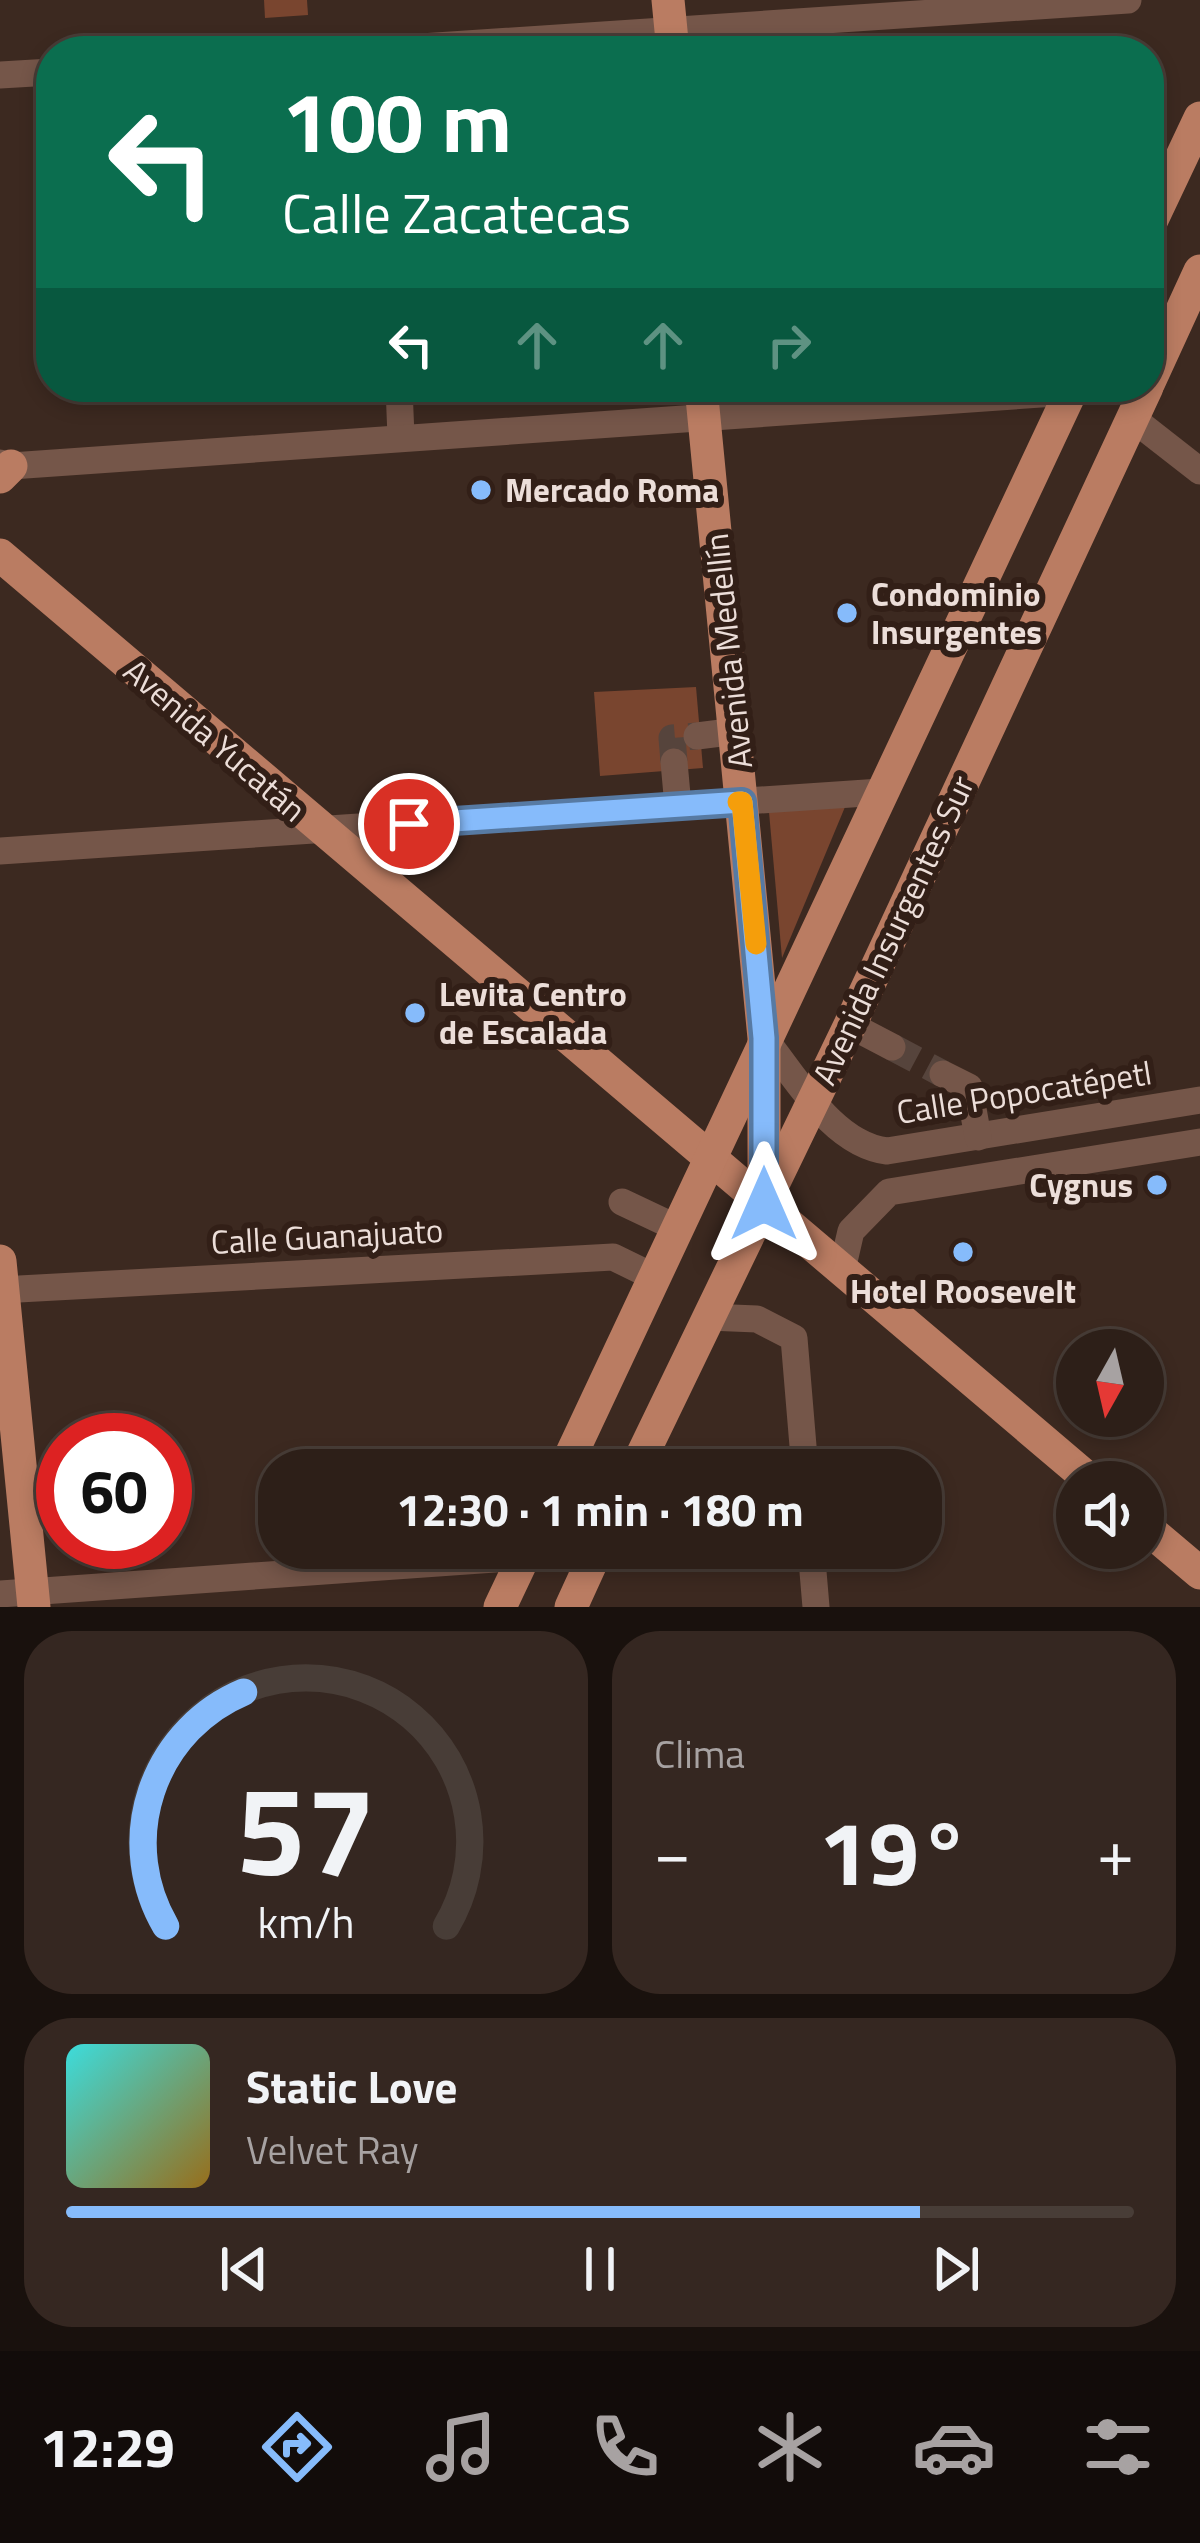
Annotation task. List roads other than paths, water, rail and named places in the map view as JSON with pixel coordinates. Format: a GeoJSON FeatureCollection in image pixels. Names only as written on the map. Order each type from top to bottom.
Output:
{"type":"FeatureCollection","features":[{"type":"Feature","properties":{"kind":"main road"},"geometry":{"type":"LineString","coordinates":[[1164,194],[1200,118]]}},
{"type":"Feature","properties":{"kind":"main road","name":"Avenida Insurgentes Sur"},"geometry":{"type":"LineString","coordinates":[[1164,350],[1200,271]]}},
{"type":"Feature","properties":{"kind":"main road","name":"Avenida Medellín"},"geometry":{"type":"LineString","coordinates":[[702,402],[764,1038],[764,1204]]}},
{"type":"Feature","properties":{"kind":"main road","name":"Avenida Insurgentes Sur"},"geometry":{"type":"LineString","coordinates":[[574,1449],[1065,402]]}},
{"type":"Feature","properties":{"kind":"main road","name":"Avenida Insurgentes Sur"},"geometry":{"type":"LineString","coordinates":[[644,1449],[850,1025],[1140,402]]}},
{"type":"Feature","properties":{"kind":"main road","name":"Avenida Yucatán"},"geometry":{"type":"LineString","coordinates":[[0,555],[1067,1461]]}},
{"type":"Feature","properties":{"kind":"main road"},"geometry":{"type":"LineString","coordinates":[[1,1281],[22,1598]]}},
{"type":"Feature","properties":{"kind":"main road"},"geometry":{"type":"LineString","coordinates":[[1164,1543],[1200,1574]]}},
{"type":"Feature","properties":{"kind":"main road"},"geometry":{"type":"LineString","coordinates":[[500,1607],[517,1569]]}},
{"type":"Feature","properties":{"kind":"main road"},"geometry":{"type":"LineString","coordinates":[[571,1607],[588,1569]]}},
{"type":"Feature","properties":{"kind":"street"},"geometry":{"type":"LineString","coordinates":[[555,36],[1128,0]]}},
{"type":"Feature","properties":{"kind":"street"},"geometry":{"type":"LineString","coordinates":[[0,75],[36,73]]}},
{"type":"Feature","properties":{"kind":"street"},"geometry":{"type":"LineString","coordinates":[[400,402],[401,437]]}},
{"type":"Feature","properties":{"kind":"street"},"geometry":{"type":"LineString","coordinates":[[4,469],[401,437],[694,402]]}},
{"type":"Feature","properties":{"kind":"street"},"geometry":{"type":"LineString","coordinates":[[1148,402],[1200,471]]}},
{"type":"Feature","properties":{"kind":"street"},"geometry":{"type":"LineString","coordinates":[[697,736],[737,731]]}},
{"type":"Feature","properties":{"kind":"street"},"geometry":{"type":"LineString","coordinates":[[674,762],[679,806]]}},
{"type":"Feature","properties":{"kind":"street"},"geometry":{"type":"LineString","coordinates":[[0,850],[881,792]]}},
{"type":"Feature","properties":{"kind":"street"},"geometry":{"type":"LineString","coordinates":[[850,1025],[892,1047]]}},
{"type":"Feature","properties":{"kind":"street","name":"Calle Popocatépetl"},"geometry":{"type":"LineString","coordinates":[[764,1038],[841,1131],[871,1149],[978,1137],[1200,1100]]}},
{"type":"Feature","properties":{"kind":"street"},"geometry":{"type":"LineString","coordinates":[[943,1074],[969,1087],[978,1137]]}},
{"type":"Feature","properties":{"kind":"street"},"geometry":{"type":"LineString","coordinates":[[842,1270],[850,1232],[889,1192],[1200,1142]]}},
{"type":"Feature","properties":{"kind":"street"},"geometry":{"type":"LineString","coordinates":[[622,1202],[676,1228]]}},
{"type":"Feature","properties":{"kind":"street","name":"Calle Guanajuato"},"geometry":{"type":"LineString","coordinates":[[1,1281],[613,1257],[654,1277]]}},
{"type":"Feature","properties":{"kind":"street"},"geometry":{"type":"LineString","coordinates":[[708,1317],[757,1318],[794,1338],[803,1449]]}},
{"type":"Feature","properties":{"kind":"street"},"geometry":{"type":"LineString","coordinates":[[22,1598],[339,1569]]}},
{"type":"Feature","properties":{"kind":"street"},"geometry":{"type":"LineString","coordinates":[[813,1569],[816,1607]]}},
{"type":"Feature","properties":{"kind":"tunnel"},"geometry":{"type":"LineString","coordinates":[[674,762],[672,738],[697,736]]}},
{"type":"Feature","properties":{"kind":"tunnel"},"geometry":{"type":"LineString","coordinates":[[892,1047],[943,1074]]}},
{"type":"Feature","properties":{"kind":"place","name":"Mercado Roma"},"geometry":{"type":"Point","coordinates":[481,490]}},
{"type":"Feature","properties":{"kind":"place","name":"Condominio Insurgentes"},"geometry":{"type":"Point","coordinates":[847,613]}},
{"type":"Feature","properties":{"kind":"place","name":"Levita Centro de Escalada"},"geometry":{"type":"Point","coordinates":[415,1013]}},
{"type":"Feature","properties":{"kind":"place","name":"Cygnus"},"geometry":{"type":"Point","coordinates":[1157,1185]}},
{"type":"Feature","properties":{"kind":"place","name":"Hotel Roosevelt"},"geometry":{"type":"Point","coordinates":[963,1252]}}]}
